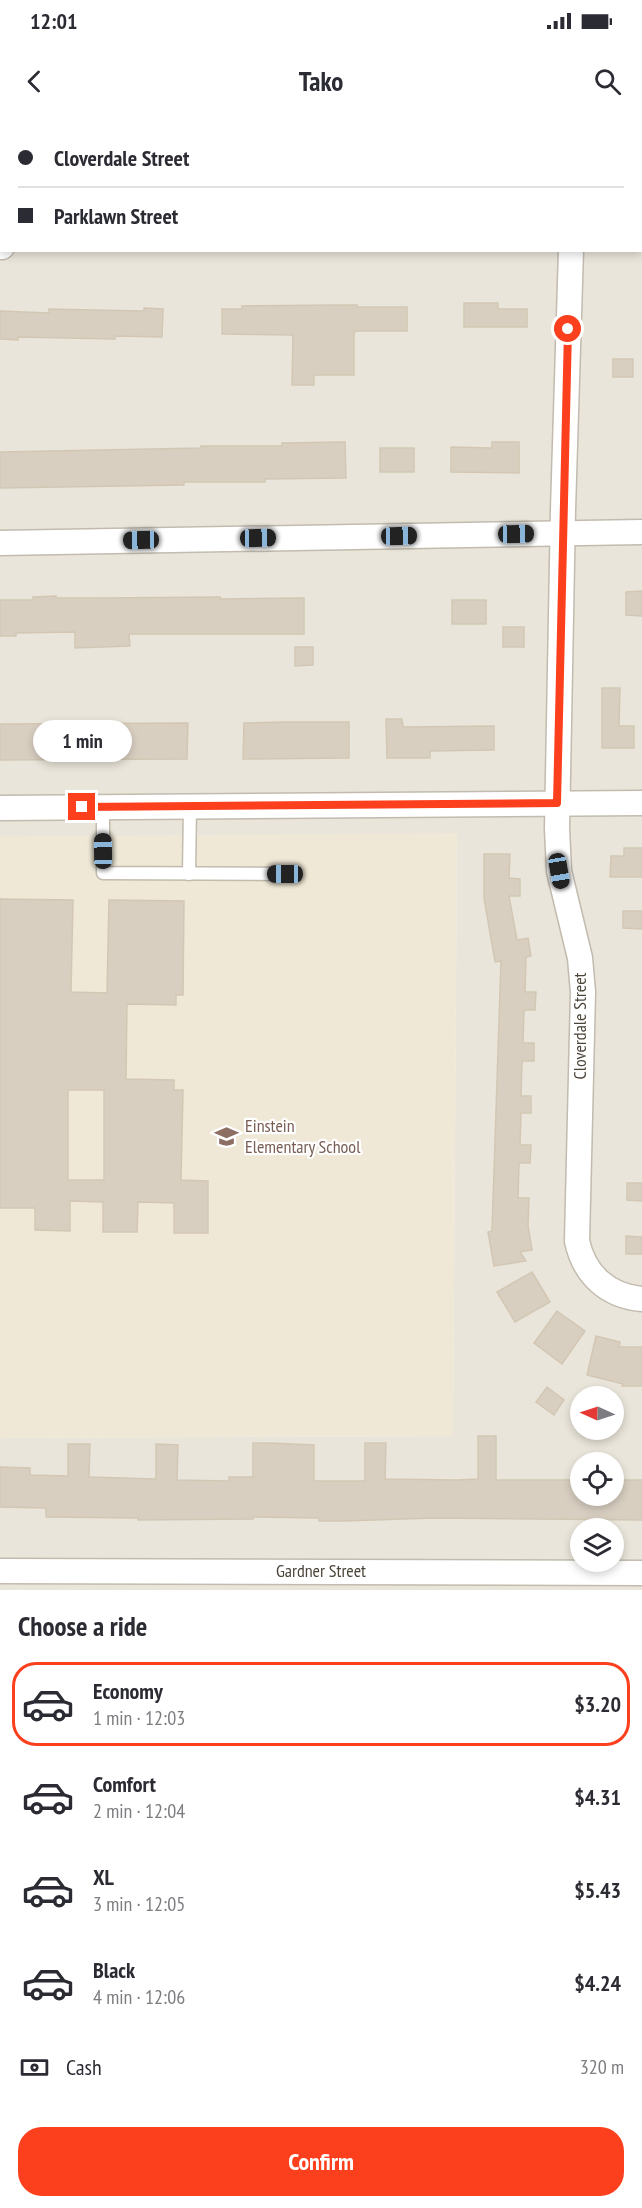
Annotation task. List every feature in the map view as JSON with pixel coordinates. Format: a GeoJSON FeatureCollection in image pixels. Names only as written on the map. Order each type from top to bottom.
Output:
{"type":"FeatureCollection","features":[{"type":"Feature","properties":{"kind":"street","name":"Cloverdale Street"},"geometry":{"type":"LineString","coordinates":[[571,252],[557,803],[559,871],[580,958],[583,992],[577,1241],[586,1266],[598,1281],[613,1292],[642,1299]]}},
{"type":"Feature","properties":{"kind":"street"},"geometry":{"type":"LineString","coordinates":[[0,543],[642,532]]}},
{"type":"Feature","properties":{"kind":"street"},"geometry":{"type":"LineString","coordinates":[[0,808],[642,803]]}},
{"type":"Feature","properties":{"kind":"street","name":"Gardner Street"},"geometry":{"type":"LineString","coordinates":[[0,1571],[642,1572]]}},
{"type":"Feature","properties":{"kind":"lane"},"geometry":{"type":"LineString","coordinates":[[189,874],[190,806]]}},
{"type":"Feature","properties":{"kind":"lane"},"geometry":{"type":"LineString","coordinates":[[103,807],[104,873],[285,874]]}},
{"type":"Feature","properties":{"kind":"shaded area"},"geometry":{"type":"Polygon","coordinates":[[[0,252],[642,252],[642,1590],[0,1590],[0,1438],[453,1436],[457,834],[0,837],[0,252]]]}},
{"type":"Feature","properties":{"kind":"shaded area","name":"Einstein Elementary School"},"geometry":{"type":"Polygon","coordinates":[[[457,833],[453,1436],[0,1438],[0,837],[457,833]]]}},
{"type":"Feature","properties":{"kind":"building"},"geometry":{"type":"Polygon","coordinates":[[[464,303],[498,303],[498,309],[527,309],[527,327],[464,327],[464,303]]]}},
{"type":"Feature","properties":{"kind":"building"},"geometry":{"type":"Polygon","coordinates":[[[357,305],[357,307],[407,307],[407,331],[356,331],[354,333],[354,375],[314,375],[314,385],[292,385],[293,335],[222,334],[222,309],[242,309],[242,306],[357,305]]]}},
{"type":"Feature","properties":{"kind":"building"},"geometry":{"type":"Polygon","coordinates":[[[144,308],[163,309],[162,337],[0,339],[0,311],[49,313],[49,309],[144,311],[144,308]]]}},
{"type":"Feature","properties":{"kind":"building"},"geometry":{"type":"Polygon","coordinates":[[[613,359],[633,359],[633,377],[613,377],[613,359]]]}},
{"type":"Feature","properties":{"kind":"building"},"geometry":{"type":"Polygon","coordinates":[[[345,442],[346,478],[265,479],[265,482],[184,482],[184,485],[0,488],[0,452],[282,446],[282,443],[345,442]]]}},
{"type":"Feature","properties":{"kind":"building"},"geometry":{"type":"Polygon","coordinates":[[[492,442],[519,442],[519,473],[451,472],[451,447],[492,448],[492,442]]]}},
{"type":"Feature","properties":{"kind":"building"},"geometry":{"type":"Polygon","coordinates":[[[380,448],[414,448],[414,472],[380,472],[380,448]]]}},
{"type":"Feature","properties":{"kind":"building"},"geometry":{"type":"Polygon","coordinates":[[[642,591],[642,616],[626,615],[626,592],[642,591]]]}},
{"type":"Feature","properties":{"kind":"building"},"geometry":{"type":"Polygon","coordinates":[[[56,596],[56,598],[304,598],[304,634],[129,634],[130,646],[75,648],[75,632],[16,633],[16,636],[0,636],[0,600],[33,600],[33,597],[56,596]]]}},
{"type":"Feature","properties":{"kind":"building"},"geometry":{"type":"Polygon","coordinates":[[[452,600],[486,600],[486,624],[452,624],[452,600]]]}},
{"type":"Feature","properties":{"kind":"building"},"geometry":{"type":"Polygon","coordinates":[[[503,627],[524,627],[524,647],[503,647],[503,627]]]}},
{"type":"Feature","properties":{"kind":"building"},"geometry":{"type":"Polygon","coordinates":[[[295,647],[313,647],[313,665],[295,666],[295,647]]]}},
{"type":"Feature","properties":{"kind":"building"},"geometry":{"type":"Polygon","coordinates":[[[602,688],[620,688],[619,726],[634,726],[634,748],[602,748],[602,688]]]}},
{"type":"Feature","properties":{"kind":"building"},"geometry":{"type":"Polygon","coordinates":[[[386,719],[402,719],[403,727],[494,726],[494,750],[430,751],[430,758],[387,758],[386,719]]]}},
{"type":"Feature","properties":{"kind":"building"},"geometry":{"type":"Polygon","coordinates":[[[349,722],[349,758],[243,759],[244,723],[349,722]]]}},
{"type":"Feature","properties":{"kind":"building"},"geometry":{"type":"Polygon","coordinates":[[[188,723],[187,759],[0,760],[0,724],[188,723]]]}},
{"type":"Feature","properties":{"kind":"building"},"geometry":{"type":"Polygon","coordinates":[[[624,848],[642,848],[642,877],[610,877],[611,856],[624,856],[624,848]]]}},
{"type":"Feature","properties":{"kind":"building"},"geometry":{"type":"Polygon","coordinates":[[[484,854],[510,854],[509,878],[520,879],[520,896],[509,896],[517,940],[528,938],[531,956],[526,957],[525,992],[536,992],[535,1010],[524,1010],[523,1043],[534,1043],[534,1061],[522,1061],[521,1096],[531,1096],[531,1113],[521,1113],[520,1145],[531,1145],[530,1163],[519,1163],[518,1198],[529,1198],[528,1225],[532,1250],[520,1252],[526,1261],[494,1266],[488,1232],[492,1231],[501,961],[495,962],[484,898],[484,854]]]}},
{"type":"Feature","properties":{"kind":"building"},"geometry":{"type":"Polygon","coordinates":[[[0,899],[73,900],[71,992],[107,993],[109,900],[184,901],[183,995],[176,995],[176,1005],[127,1004],[126,1079],[174,1080],[174,1090],[183,1090],[181,1180],[208,1181],[208,1233],[174,1233],[174,1203],[138,1202],[137,1232],[103,1232],[103,1202],[70,1201],[70,1231],[35,1230],[35,1208],[0,1208],[0,899]],[[68,1090],[68,1180],[104,1180],[104,1090],[68,1090]]]}},
{"type":"Feature","properties":{"kind":"building"},"geometry":{"type":"Polygon","coordinates":[[[623,911],[642,911],[642,929],[623,928],[623,911]]]}},
{"type":"Feature","properties":{"kind":"building"},"geometry":{"type":"Polygon","coordinates":[[[627,1183],[642,1183],[642,1201],[627,1200],[627,1183]]]}},
{"type":"Feature","properties":{"kind":"building"},"geometry":{"type":"Polygon","coordinates":[[[626,1236],[642,1237],[642,1254],[626,1254],[626,1236]]]}},
{"type":"Feature","properties":{"kind":"building"},"geometry":{"type":"Polygon","coordinates":[[[532,1272],[550,1302],[515,1322],[497,1292],[532,1272]]]}},
{"type":"Feature","properties":{"kind":"building"},"geometry":{"type":"Polygon","coordinates":[[[557,1311],[585,1331],[562,1364],[534,1343],[557,1311]]]}},
{"type":"Feature","properties":{"kind":"building"},"geometry":{"type":"Polygon","coordinates":[[[596,1336],[620,1342],[619,1347],[642,1347],[642,1386],[622,1386],[623,1384],[587,1375],[596,1336]]]}},
{"type":"Feature","properties":{"kind":"building"},"geometry":{"type":"Polygon","coordinates":[[[547,1387],[564,1400],[554,1415],[536,1402],[547,1387]]]}},
{"type":"Feature","properties":{"kind":"building"},"geometry":{"type":"Polygon","coordinates":[[[478,1436],[496,1436],[496,1480],[570,1480],[570,1506],[624,1506],[624,1480],[642,1480],[642,1520],[624,1520],[624,1518],[434,1518],[319,1521],[319,1518],[253,1517],[253,1519],[138,1520],[138,1518],[46,1517],[46,1508],[0,1507],[0,1467],[30,1468],[30,1475],[68,1476],[68,1444],[90,1444],[89,1477],[156,1479],[156,1444],[178,1445],[177,1480],[229,1481],[229,1477],[253,1477],[253,1443],[271,1443],[314,1445],[314,1481],[365,1481],[365,1443],[386,1443],[385,1479],[478,1479],[478,1436]]]}},
{"type":"Feature","properties":{"kind":"place","name":"Einstein Elementary School"},"geometry":{"type":"Point","coordinates":[227,1136]}},
{"type":"Feature","properties":{"kind":"route"},"geometry":{"type":"LineString","coordinates":[[82,807],[557,803],[568,329]]}}]}
